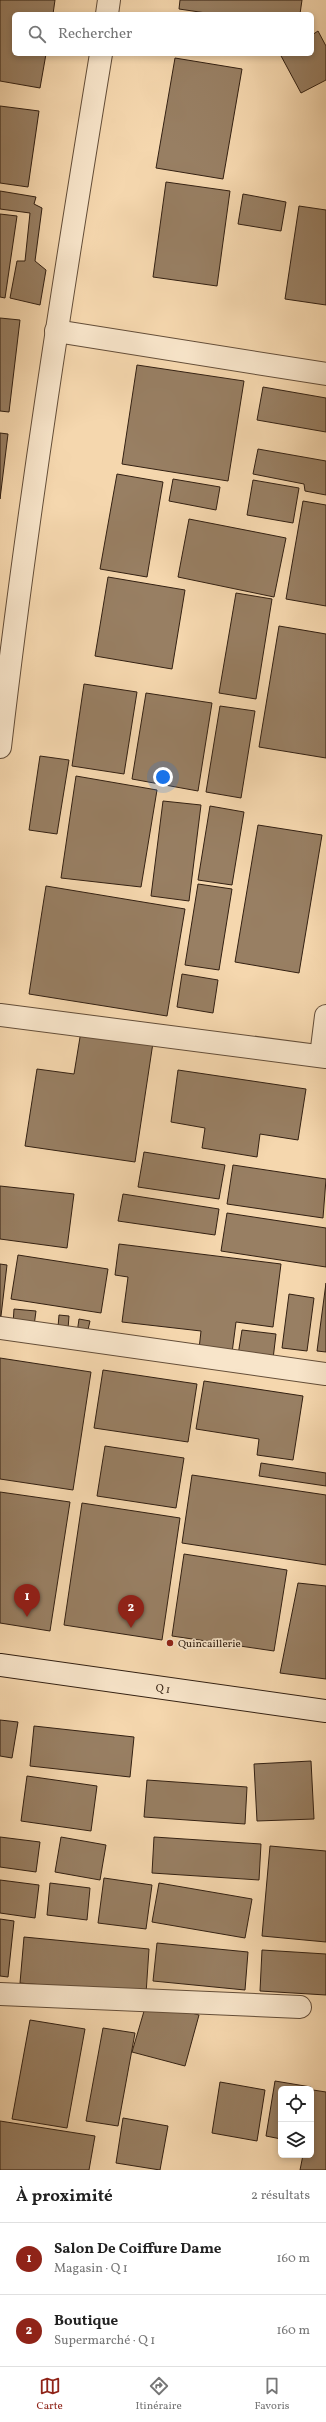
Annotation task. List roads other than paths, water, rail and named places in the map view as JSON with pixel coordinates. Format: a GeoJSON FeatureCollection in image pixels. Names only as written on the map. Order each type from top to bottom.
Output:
{"type":"FeatureCollection","features":[{"type":"Feature","properties":{"kind":"street"},"geometry":{"type":"LineString","coordinates":[[107,12],[109,0]]}},
{"type":"Feature","properties":{"kind":"street"},"geometry":{"type":"LineString","coordinates":[[0,747],[6,641],[101,56]]}},
{"type":"Feature","properties":{"kind":"street"},"geometry":{"type":"LineString","coordinates":[[56,331],[326,374]]}},
{"type":"Feature","properties":{"kind":"street"},"geometry":{"type":"LineString","coordinates":[[0,1015],[323,1057],[326,1016]]}},
{"type":"Feature","properties":{"kind":"street"},"geometry":{"type":"LineString","coordinates":[[0,1328],[326,1374]]}},
{"type":"Feature","properties":{"kind":"street","name":"Q 1"},"geometry":{"type":"LineString","coordinates":[[0,1664],[326,1711]]}},
{"type":"Feature","properties":{"kind":"street"},"geometry":{"type":"LineString","coordinates":[[0,1994],[300,2007]]}},
{"type":"Feature","properties":{"kind":"place","name":"Salon De Coiffure Dame"},"geometry":{"type":"Point","coordinates":[27,1617]}},
{"type":"Feature","properties":{"kind":"place","name":"Boutique"},"geometry":{"type":"Point","coordinates":[131,1628]}},
{"type":"Feature","properties":{"kind":"place","name":"Quincaillerie"},"geometry":{"type":"Point","coordinates":[170,1643]}}]}
